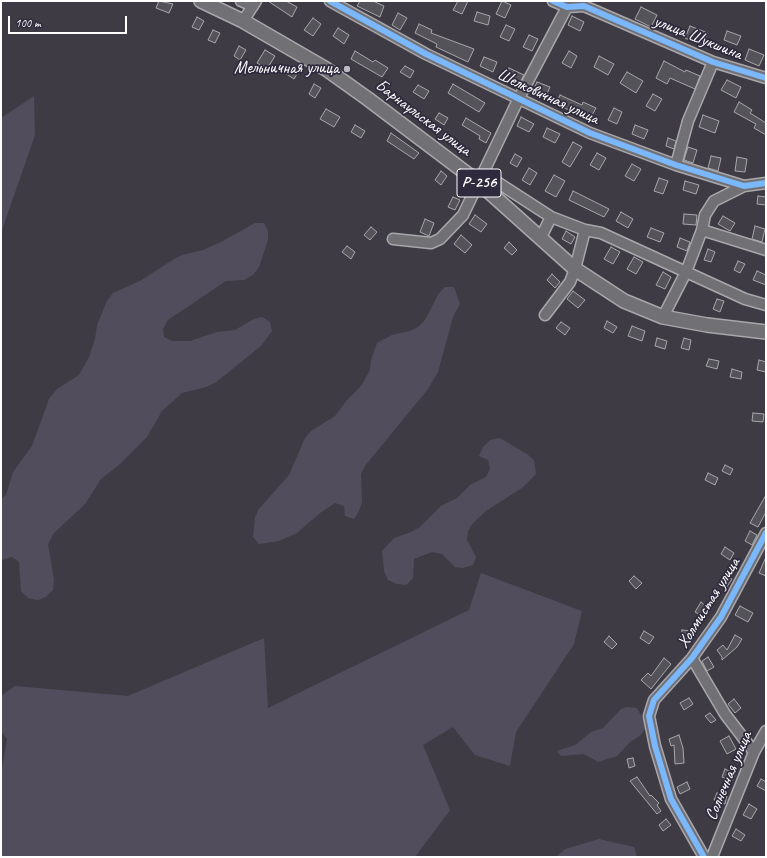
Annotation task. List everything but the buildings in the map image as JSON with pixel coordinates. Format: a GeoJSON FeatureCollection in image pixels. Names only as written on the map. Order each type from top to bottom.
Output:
{"type":"FeatureCollection","features":[{"type":"Feature","properties":{"kind":"main road","name":"Барнаульская улица"},"geometry":{"type":"LineString","coordinates":[[201,1],[243,21],[326,69],[480,178],[540,239],[575,269],[624,301],[663,317],[707,325],[766,332]]}},
{"type":"Feature","properties":{"kind":"street"},"geometry":{"type":"LineString","coordinates":[[241,1],[254,4],[243,21]]}},
{"type":"Feature","properties":{"kind":"street","name":"Шелковичная улица"},"geometry":{"type":"LineString","coordinates":[[330,1],[426,54],[518,100],[590,132],[676,165],[744,186],[766,182]]}},
{"type":"Feature","properties":{"kind":"street","name":"улица Шукшина"},"geometry":{"type":"LineString","coordinates":[[553,1],[567,7],[584,6],[713,62],[766,78]]}},
{"type":"Feature","properties":{"kind":"street"},"geometry":{"type":"LineString","coordinates":[[394,239],[431,243],[440,239],[463,215],[518,100],[567,7]]}},
{"type":"Feature","properties":{"kind":"street"},"geometry":{"type":"LineString","coordinates":[[676,165],[688,121],[713,62]]}},
{"type":"Feature","properties":{"kind":"street"},"geometry":{"type":"LineString","coordinates":[[480,178],[551,217],[585,230],[600,233],[745,299],[766,305]]}},
{"type":"Feature","properties":{"kind":"street"},"geometry":{"type":"LineString","coordinates":[[663,317],[686,272],[702,230],[705,215],[714,201],[744,186]]}},
{"type":"Feature","properties":{"kind":"street"},"geometry":{"type":"LineString","coordinates":[[540,239],[551,217]]}},
{"type":"Feature","properties":{"kind":"street"},"geometry":{"type":"LineString","coordinates":[[545,315],[570,282],[575,269],[585,230]]}},
{"type":"Feature","properties":{"kind":"street"},"geometry":{"type":"LineString","coordinates":[[702,230],[766,250]]}},
{"type":"Feature","properties":{"kind":"street","name":"Холмистая улица"},"geometry":{"type":"LineString","coordinates":[[704,857],[671,799],[655,746],[649,716],[654,700],[692,658],[721,617],[762,550],[766,533]]}},
{"type":"Feature","properties":{"kind":"street"},"geometry":{"type":"LineString","coordinates":[[692,658],[725,714],[754,752]]}},
{"type":"Feature","properties":{"kind":"street","name":"Солнечная улица"},"geometry":{"type":"LineString","coordinates":[[712,857],[754,752],[766,731]]}},
{"type":"Feature","properties":{"kind":"shaded area"},"geometry":{"type":"Polygon","coordinates":[[[34,96],[35,135],[1,233],[1,118],[34,96]]]}},
{"type":"Feature","properties":{"kind":"shaded area"},"geometry":{"type":"Polygon","coordinates":[[[255,223],[264,223],[268,231],[268,240],[259,267],[253,275],[244,280],[226,281],[168,320],[163,329],[164,337],[172,341],[190,341],[217,332],[235,330],[254,319],[262,317],[270,322],[272,331],[261,346],[215,383],[206,387],[182,393],[162,411],[147,437],[119,465],[101,479],[85,504],[54,533],[48,544],[54,580],[53,590],[46,597],[38,600],[28,598],[21,591],[19,562],[12,557],[1,560],[1,499],[6,495],[13,472],[32,446],[49,399],[57,389],[79,375],[89,357],[95,339],[97,325],[107,301],[113,293],[140,281],[174,259],[182,255],[203,250],[221,242],[255,223]]]}},
{"type":"Feature","properties":{"kind":"shaded area"},"geometry":{"type":"Polygon","coordinates":[[[445,287],[454,287],[460,304],[453,317],[438,372],[428,389],[365,466],[361,474],[362,502],[354,519],[345,516],[344,506],[335,503],[320,513],[297,533],[279,541],[259,544],[253,537],[255,518],[258,510],[289,475],[305,438],[311,431],[335,416],[347,400],[361,386],[370,370],[371,360],[377,343],[392,335],[410,331],[418,327],[425,320],[439,293],[445,287]]]}},
{"type":"Feature","properties":{"kind":"shaded area"},"geometry":{"type":"Polygon","coordinates":[[[500,438],[527,454],[534,460],[536,474],[522,488],[486,511],[473,523],[468,531],[467,540],[476,557],[473,565],[463,568],[455,567],[442,554],[432,552],[414,559],[413,578],[406,585],[397,584],[388,580],[384,571],[382,551],[394,538],[420,527],[441,506],[457,498],[470,485],[486,477],[490,469],[488,460],[479,456],[483,447],[490,440],[500,438]]]}},
{"type":"Feature","properties":{"kind":"shaded area"},"geometry":{"type":"Polygon","coordinates":[[[481,573],[582,611],[574,644],[516,732],[510,766],[475,755],[453,727],[423,745],[450,810],[415,857],[1,857],[1,775],[7,739],[1,731],[1,696],[15,686],[128,696],[264,638],[268,708],[469,610],[481,573]]]}},
{"type":"Feature","properties":{"kind":"shaded area"},"geometry":{"type":"Polygon","coordinates":[[[627,707],[637,708],[646,724],[645,729],[641,735],[630,742],[617,756],[598,762],[584,754],[561,756],[557,751],[575,745],[591,732],[603,728],[621,709],[627,707]]]}},
{"type":"Feature","properties":{"kind":"shaded area"},"geometry":{"type":"Polygon","coordinates":[[[599,839],[634,847],[637,857],[556,857],[565,849],[599,839]]]}},
{"type":"Feature","properties":{"kind":"cycle path"},"geometry":{"type":"LineString","coordinates":[[330,1],[426,54],[590,133],[676,165],[744,186],[766,183]]}},
{"type":"Feature","properties":{"kind":"cycle path"},"geometry":{"type":"LineString","coordinates":[[553,1],[567,7],[584,6],[713,62],[766,78]]}},
{"type":"Feature","properties":{"kind":"cycle path"},"geometry":{"type":"LineString","coordinates":[[704,857],[671,799],[655,746],[649,716],[654,700],[692,658],[721,617],[766,533]]}},
{"type":"Feature","properties":{"kind":"place","name":"Мельничная улица"},"geometry":{"type":"Point","coordinates":[347,69]}}]}
